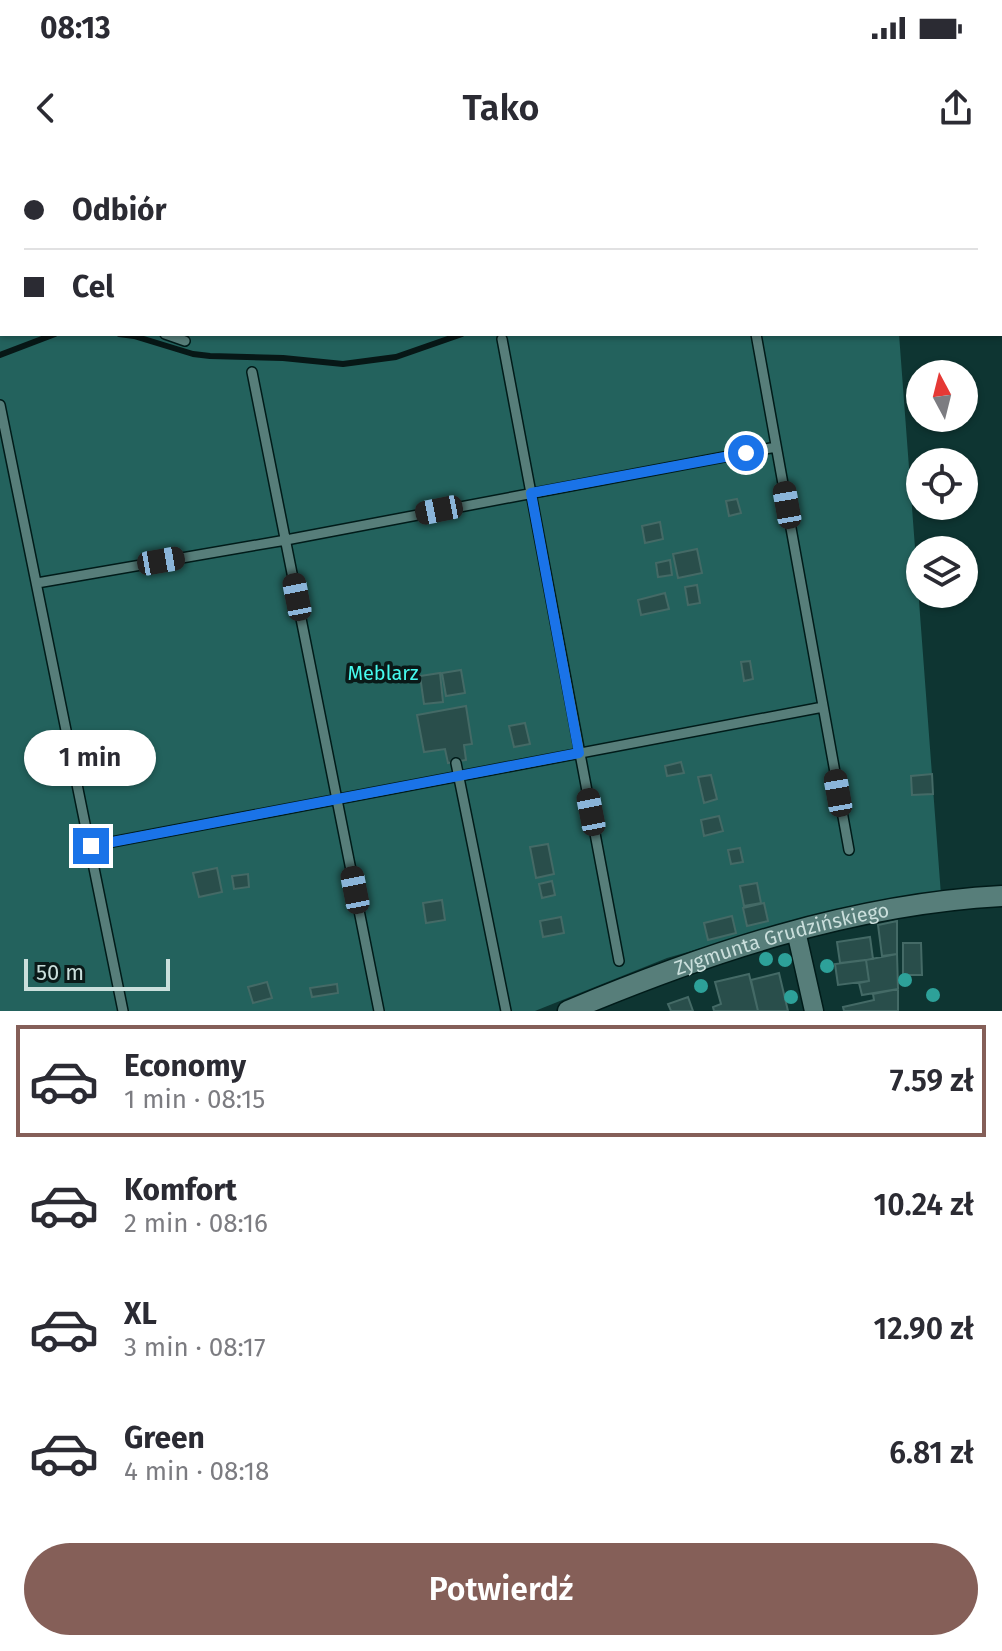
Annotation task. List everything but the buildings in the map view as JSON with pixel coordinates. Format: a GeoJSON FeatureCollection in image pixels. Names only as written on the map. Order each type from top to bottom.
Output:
{"type":"FeatureCollection","features":[{"type":"Feature","properties":{"kind":"street","name":"Zygmunta Grudzińskiego"},"geometry":{"type":"LineString","coordinates":[[568,1011],[673,969],[796,931],[900,906],[1002,896]]}},
{"type":"Feature","properties":{"kind":"street"},"geometry":{"type":"LineString","coordinates":[[796,931],[814,1011]]}},
{"type":"Feature","properties":{"kind":"lane"},"geometry":{"type":"LineString","coordinates":[[171,336],[185,341]]}},
{"type":"Feature","properties":{"kind":"lane"},"geometry":{"type":"LineString","coordinates":[[756,336],[849,850]]}},
{"type":"Feature","properties":{"kind":"lane"},"geometry":{"type":"LineString","coordinates":[[502,339],[619,961]]}},
{"type":"Feature","properties":{"kind":"lane"},"geometry":{"type":"LineString","coordinates":[[252,372],[379,1011]]}},
{"type":"Feature","properties":{"kind":"lane"},"geometry":{"type":"LineString","coordinates":[[0,405],[123,1011]]}},
{"type":"Feature","properties":{"kind":"lane"},"geometry":{"type":"LineString","coordinates":[[37,583],[286,540],[776,447]]}},
{"type":"Feature","properties":{"kind":"lane"},"geometry":{"type":"LineString","coordinates":[[91,846],[823,707]]}},
{"type":"Feature","properties":{"kind":"lane"},"geometry":{"type":"LineString","coordinates":[[456,763],[506,1011]]}},
{"type":"Feature","properties":{"kind":"green space","name":"Meblarz"},"geometry":{"type":"Polygon","coordinates":[[[0,336],[899,336],[908,448],[906,520],[913,520],[914,536],[906,536],[906,608],[920,608],[941,895],[779,926],[667,958],[535,1011],[0,1011],[0,336]]]}},
{"type":"Feature","properties":{"kind":"waterway"},"geometry":{"type":"LineString","coordinates":[[0,355],[50,336]]}},
{"type":"Feature","properties":{"kind":"waterway"},"geometry":{"type":"LineString","coordinates":[[134,336],[193,354],[343,364],[396,357],[456,336]]}},
{"type":"Feature","properties":{"kind":"route"},"geometry":{"type":"LineString","coordinates":[[91,846],[579,753],[531,493],[746,453]]}}]}
